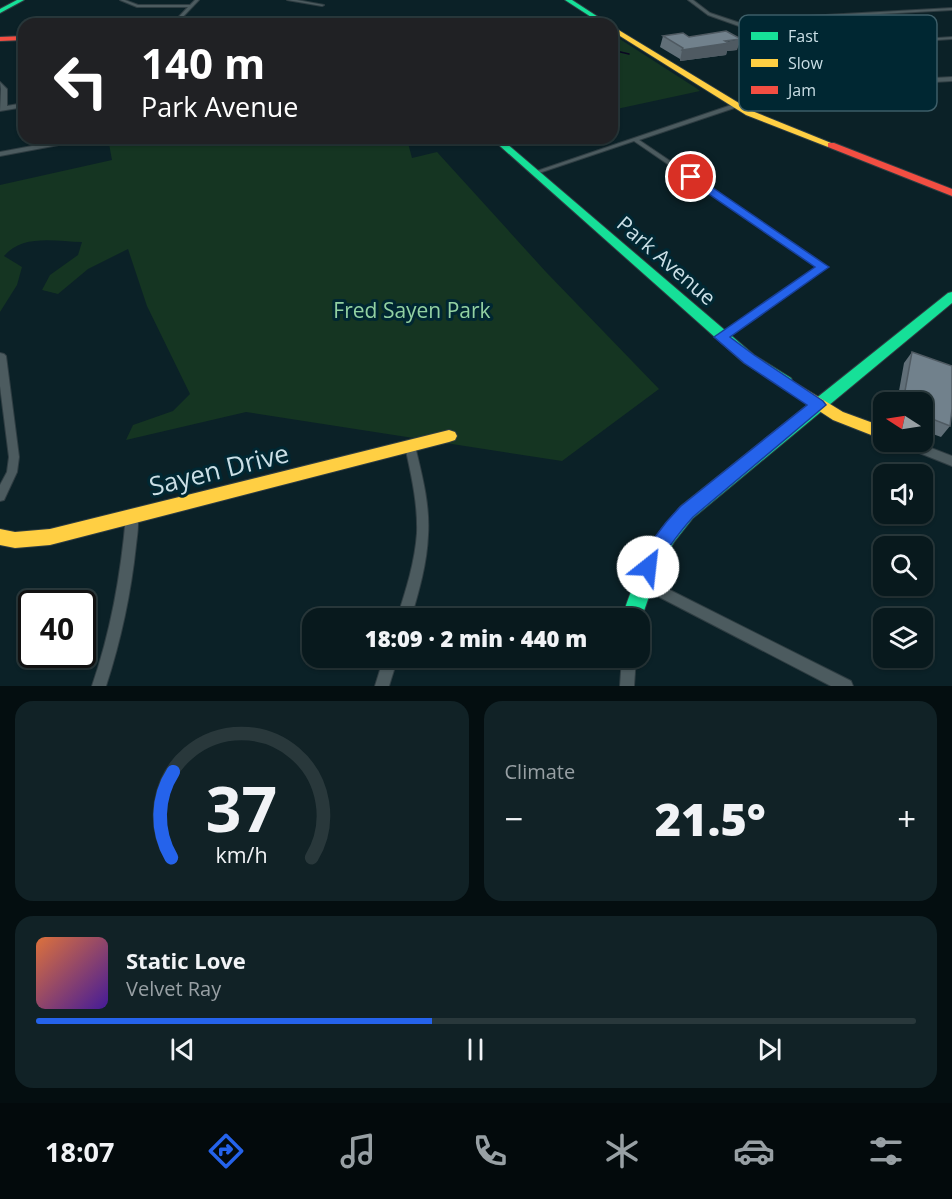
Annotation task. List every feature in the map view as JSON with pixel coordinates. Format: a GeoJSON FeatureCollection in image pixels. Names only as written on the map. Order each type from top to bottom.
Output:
{"type":"FeatureCollection","features":[{"type":"Feature","properties":{"kind":"street"},"geometry":{"type":"LineString","coordinates":[[0,11],[21,0]]}},
{"type":"Feature","properties":{"kind":"street"},"geometry":{"type":"LineString","coordinates":[[122,0],[137,6],[191,6]]}},
{"type":"Feature","properties":{"kind":"street"},"geometry":{"type":"LineString","coordinates":[[180,18],[198,0]]}},
{"type":"Feature","properties":{"kind":"street"},"geometry":{"type":"LineString","coordinates":[[289,0],[321,5]]}},
{"type":"Feature","properties":{"kind":"street"},"geometry":{"type":"LineString","coordinates":[[568,0],[596,18]]}},
{"type":"Feature","properties":{"kind":"street"},"geometry":{"type":"LineString","coordinates":[[690,0],[704,12],[739,25]]}},
{"type":"Feature","properties":{"kind":"street"},"geometry":{"type":"LineString","coordinates":[[844,15],[952,9]]}},
{"type":"Feature","properties":{"kind":"street"},"geometry":{"type":"LineString","coordinates":[[618,32],[739,107]]}},
{"type":"Feature","properties":{"kind":"street"},"geometry":{"type":"LineString","coordinates":[[0,39],[18,38]]}},
{"type":"Feature","properties":{"kind":"street"},"geometry":{"type":"LineString","coordinates":[[937,39],[952,38]]}},
{"type":"Feature","properties":{"kind":"street"},"geometry":{"type":"LineString","coordinates":[[937,80],[952,79]]}},
{"type":"Feature","properties":{"kind":"street"},"geometry":{"type":"LineString","coordinates":[[0,84],[4,89],[2,109],[18,106]]}},
{"type":"Feature","properties":{"kind":"street"},"geometry":{"type":"LineString","coordinates":[[534,172],[739,103]]}},
{"type":"Feature","properties":{"kind":"street"},"geometry":{"type":"LineString","coordinates":[[746,111],[767,121],[950,190]]}},
{"type":"Feature","properties":{"kind":"street"},"geometry":{"type":"LineString","coordinates":[[634,139],[823,267],[721,337]]}},
{"type":"Feature","properties":{"kind":"street"},"geometry":{"type":"LineString","coordinates":[[0,154],[53,144]]}},
{"type":"Feature","properties":{"kind":"street","name":"Park Avenue"},"geometry":{"type":"LineString","coordinates":[[502,144],[749,359],[818,405],[838,416],[873,430]]}},
{"type":"Feature","properties":{"kind":"street"},"geometry":{"type":"LineString","coordinates":[[634,608],[641,582],[654,553],[670,529],[687,512],[952,296]]}},
{"type":"Feature","properties":{"kind":"street"},"geometry":{"type":"LineString","coordinates":[[0,496],[12,472],[14,457],[1,356]]}},
{"type":"Feature","properties":{"kind":"street","name":"Sayen Drive"},"geometry":{"type":"LineString","coordinates":[[0,537],[35,539],[449,436]]}},
{"type":"Feature","properties":{"kind":"street"},"geometry":{"type":"LineString","coordinates":[[407,608],[418,573],[424,525],[421,488],[410,446]]}},
{"type":"Feature","properties":{"kind":"street"},"geometry":{"type":"LineString","coordinates":[[929,452],[952,461]]}},
{"type":"Feature","properties":{"kind":"street"},"geometry":{"type":"LineString","coordinates":[[99,686],[123,600],[132,516]]}},
{"type":"Feature","properties":{"kind":"street"},"geometry":{"type":"LineString","coordinates":[[641,582],[846,686]]}},
{"type":"Feature","properties":{"kind":"street"},"geometry":{"type":"LineString","coordinates":[[382,686],[388,668]]}},
{"type":"Feature","properties":{"kind":"street"},"geometry":{"type":"LineString","coordinates":[[627,686],[628,668]]}},
{"type":"Feature","properties":{"kind":"green space"},"geometry":{"type":"Polygon","coordinates":[[[618,38],[696,88],[700,91],[618,109],[618,38]]]}},
{"type":"Feature","properties":{"kind":"green space","name":"Fred Sayen Park"},"geometry":{"type":"Polygon","coordinates":[[[109,144],[408,144],[412,158],[437,152],[546,272],[659,389],[562,461],[246,412],[126,440],[133,425],[173,411],[190,394],[147,306],[128,249],[88,269],[58,294],[42,290],[50,275],[78,255],[82,242],[40,240],[20,244],[4,256],[22,267],[17,285],[0,312],[0,185],[112,160],[109,144]]]}},
{"type":"Feature","properties":{"kind":"building"},"geometry":{"type":"Polygon","coordinates":[[[726,31],[739,39],[725,41],[729,43],[682,50],[683,48],[663,36],[683,33],[689,37],[726,31]]]}},
{"type":"Feature","properties":{"kind":"building"},"geometry":{"type":"Polygon","coordinates":[[[912,352],[952,366],[950,426],[933,419],[933,392],[905,392],[912,352]]]}},
{"type":"Feature","properties":{"kind":"waterway"},"geometry":{"type":"LineString","coordinates":[[618,51],[629,54]]}},
{"type":"Feature","properties":{"kind":"traffic: fast"},"geometry":{"type":"LineString","coordinates":[[0,11],[21,0]]}},
{"type":"Feature","properties":{"kind":"traffic: fast"},"geometry":{"type":"LineString","coordinates":[[568,0],[596,18]]}},
{"type":"Feature","properties":{"kind":"traffic: fast"},"geometry":{"type":"LineString","coordinates":[[502,144],[749,359],[786,382]]}},
{"type":"Feature","properties":{"kind":"traffic: fast"},"geometry":{"type":"LineString","coordinates":[[635,608],[641,589],[660,549],[687,512],[952,296]]}},
{"type":"Feature","properties":{"kind":"traffic: slow"},"geometry":{"type":"LineString","coordinates":[[618,32],[739,107]]}},
{"type":"Feature","properties":{"kind":"traffic: slow"},"geometry":{"type":"LineString","coordinates":[[746,111],[831,145]]}},
{"type":"Feature","properties":{"kind":"traffic: slow"},"geometry":{"type":"LineString","coordinates":[[786,382],[838,416],[873,430]]}},
{"type":"Feature","properties":{"kind":"traffic: slow"},"geometry":{"type":"LineString","coordinates":[[0,537],[15,540],[50,537],[449,436]]}},
{"type":"Feature","properties":{"kind":"traffic: jam"},"geometry":{"type":"LineString","coordinates":[[0,39],[18,38]]}},
{"type":"Feature","properties":{"kind":"traffic: jam"},"geometry":{"type":"LineString","coordinates":[[831,145],[952,193]]}},
{"type":"Feature","properties":{"kind":"route"},"geometry":{"type":"LineString","coordinates":[[648,567],[654,553],[670,529],[687,512],[818,405],[749,359],[721,337],[823,267],[691,177]]}}]}
